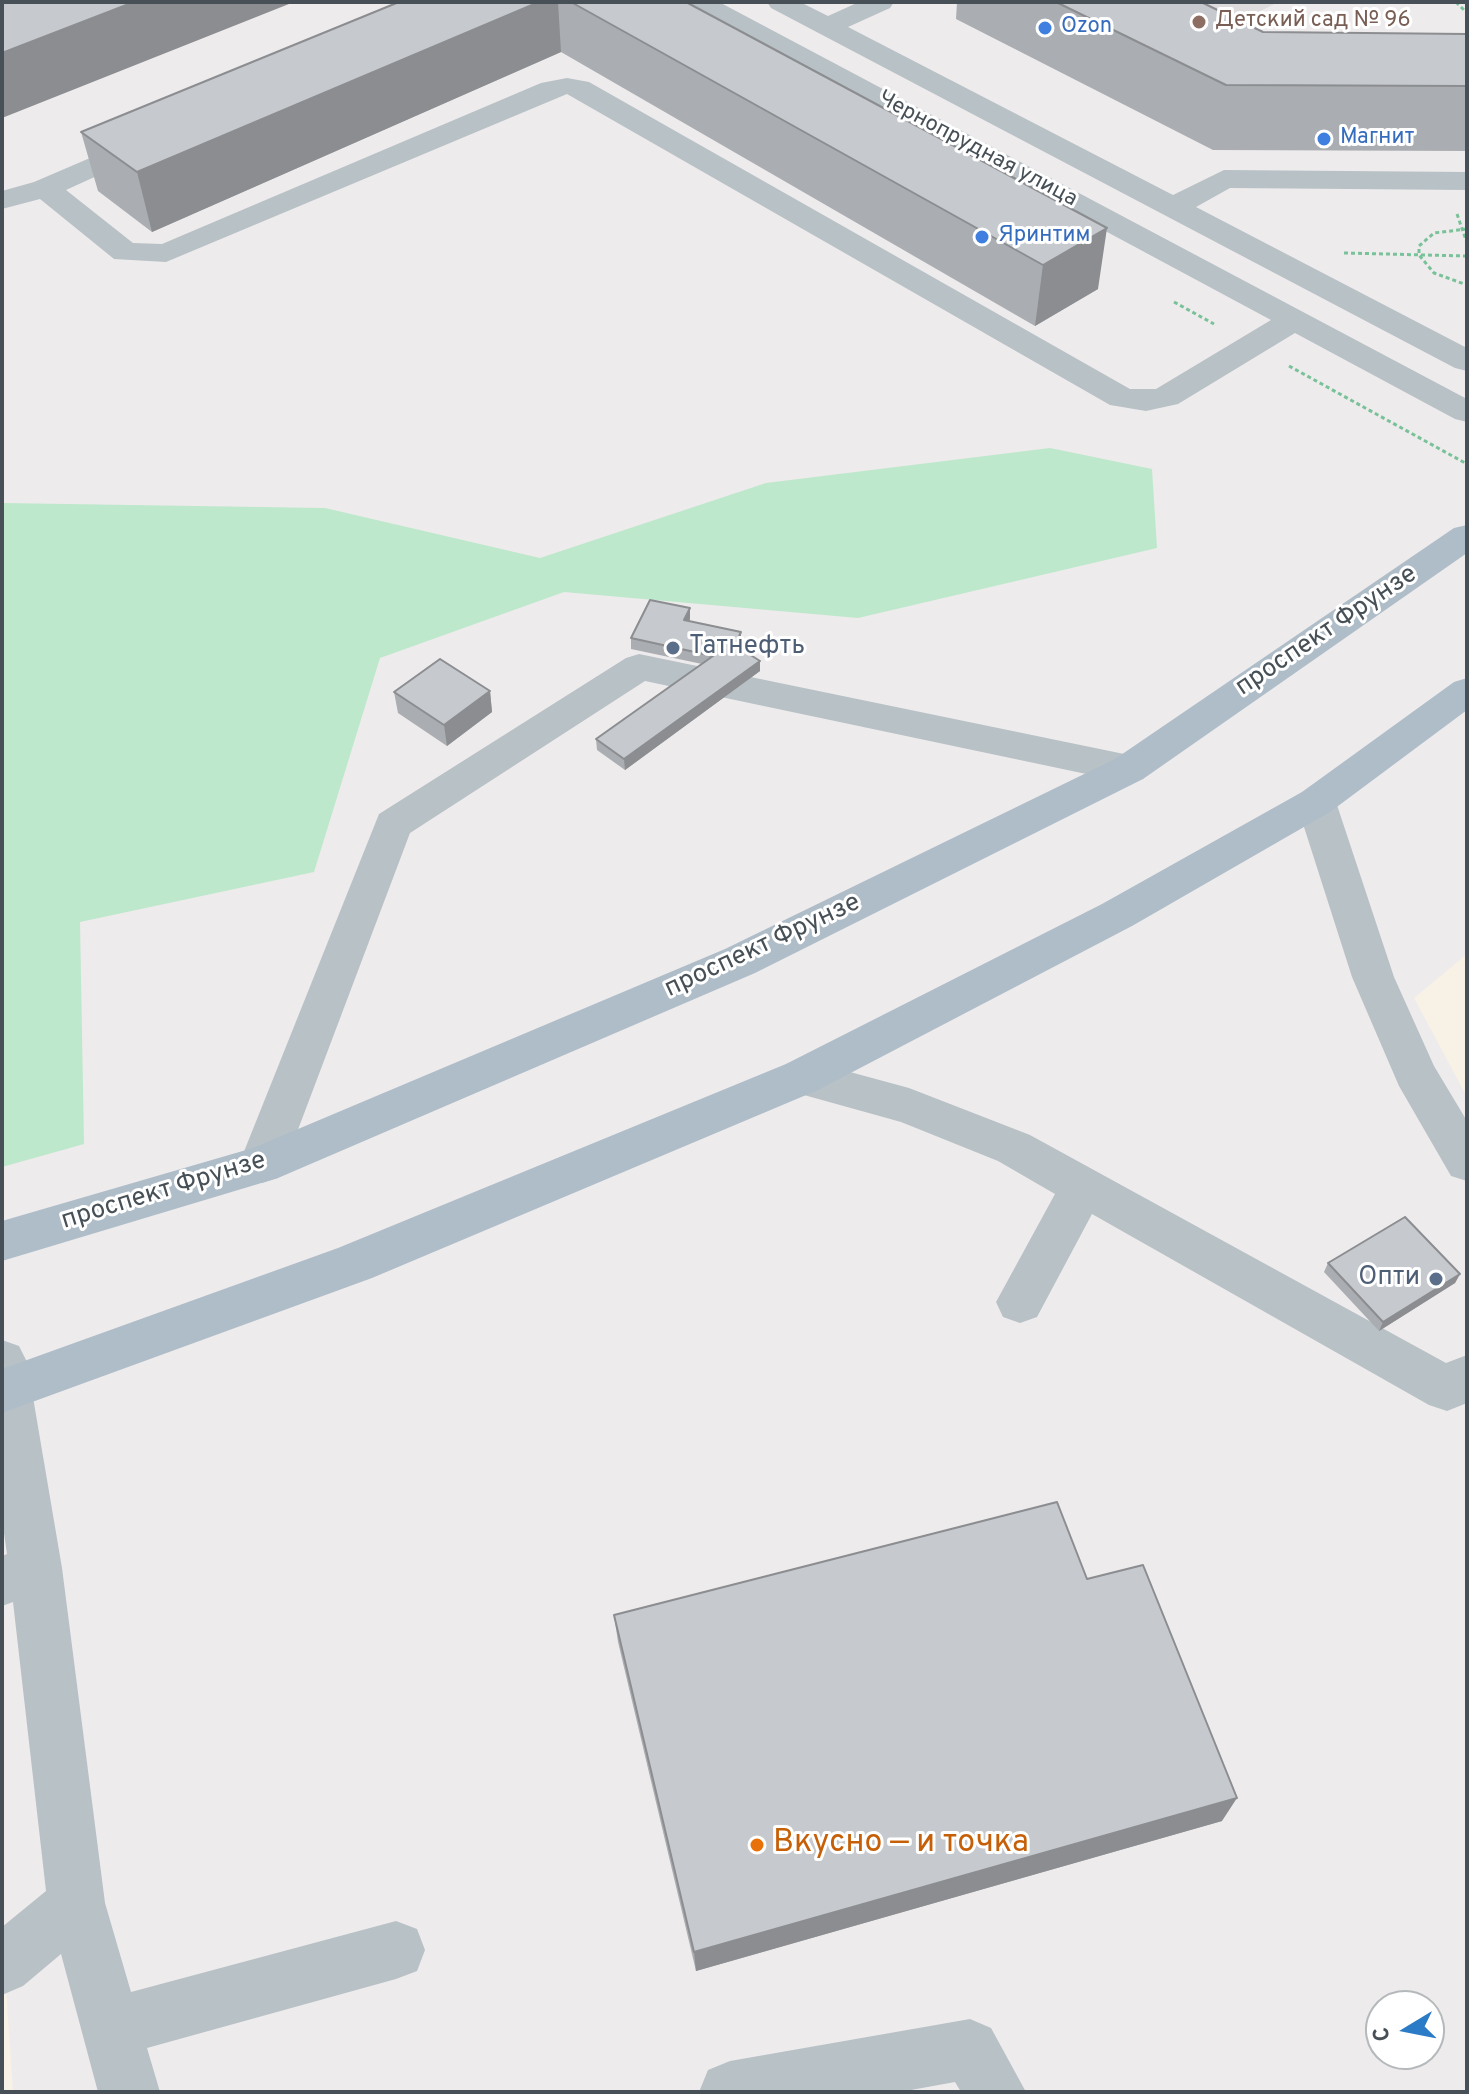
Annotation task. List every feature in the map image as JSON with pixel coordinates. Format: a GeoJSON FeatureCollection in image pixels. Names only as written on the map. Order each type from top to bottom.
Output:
{"type":"FeatureCollection","features":[{"type":"Feature","properties":{"kind":"main road","name":"проспект Фрунзе"},"geometry":{"type":"LineString","coordinates":[[2,1241],[262,1164],[740,961],[1129,769],[1467,536]]}},
{"type":"Feature","properties":{"kind":"main road"},"geometry":{"type":"LineString","coordinates":[[4,1381],[355,1263],[802,1077],[1117,915],[1316,802],[1467,691]]}},
{"type":"Feature","properties":{"kind":"street","name":"Чернопрудная улица"},"geometry":{"type":"LineString","coordinates":[[699,2],[778,57],[1295,319],[1467,412]]}},
{"type":"Feature","properties":{"kind":"street","name":"Чернопрудная улица"},"geometry":{"type":"LineString","coordinates":[[780,2],[1467,361]]}},
{"type":"Feature","properties":{"kind":"street"},"geometry":{"type":"LineString","coordinates":[[828,26],[881,2]]}},
{"type":"Feature","properties":{"kind":"street"},"geometry":{"type":"LineString","coordinates":[[45,188],[125,252],[166,253],[551,89],[579,88],[653,118],[1122,398],[1146,401],[1166,397],[1295,319]]}},
{"type":"Feature","properties":{"kind":"street"},"geometry":{"type":"LineString","coordinates":[[2,200],[45,188],[175,130]]}},
{"type":"Feature","properties":{"kind":"street"},"geometry":{"type":"LineString","coordinates":[[1174,207],[1224,179],[1467,181]]}},
{"type":"Feature","properties":{"kind":"street"},"geometry":{"type":"LineString","coordinates":[[262,1164],[393,824],[639,667],[1129,769]]}},
{"type":"Feature","properties":{"kind":"street"},"geometry":{"type":"LineString","coordinates":[[1316,802],[1373,977],[1415,1073],[1467,1162]]}},
{"type":"Feature","properties":{"kind":"street"},"geometry":{"type":"LineString","coordinates":[[802,1077],[909,1106],[1014,1148],[1447,1389],[1467,1377]]}},
{"type":"Feature","properties":{"kind":"street"},"geometry":{"type":"LineString","coordinates":[[1020,1302],[1083,1187]]}},
{"type":"Feature","properties":{"kind":"street"},"geometry":{"type":"LineString","coordinates":[[4,1381],[19,1574],[76,1903],[129,2092]]}},
{"type":"Feature","properties":{"kind":"street"},"geometry":{"type":"LineString","coordinates":[[2,1965],[76,1903]]}},
{"type":"Feature","properties":{"kind":"street"},"geometry":{"type":"LineString","coordinates":[[111,2028],[396,1950]]}},
{"type":"Feature","properties":{"kind":"street"},"geometry":{"type":"LineString","coordinates":[[730,2092],[970,2049],[995,2092]]}},
{"type":"Feature","properties":{"kind":"path"},"geometry":{"type":"LineString","coordinates":[[1456,2],[1467,13]]}},
{"type":"Feature","properties":{"kind":"path"},"geometry":{"type":"LineString","coordinates":[[1467,229],[1434,233],[1419,246],[1419,255],[1434,273],[1467,285]]}},
{"type":"Feature","properties":{"kind":"path"},"geometry":{"type":"LineString","coordinates":[[1342,253],[1467,256]]}},
{"type":"Feature","properties":{"kind":"shaded area","name":"Детский сад № 96"},"geometry":{"type":"Polygon","coordinates":[[[1115,2],[1278,2],[1201,42],[1115,2]]]}},
{"type":"Feature","properties":{"kind":"shaded area"},"geometry":{"type":"Polygon","coordinates":[[[1467,954],[1467,1097],[1414,998],[1467,954]]]}},
{"type":"Feature","properties":{"kind":"shaded area"},"geometry":{"type":"Polygon","coordinates":[[[2,1928],[13,2092],[2,2092],[2,1928]]]}},
{"type":"Feature","properties":{"kind":"green space"},"geometry":{"type":"Polygon","coordinates":[[[1050,448],[1152,469],[1157,548],[858,618],[564,592],[380,658],[314,872],[80,922],[84,1144],[2,1167],[2,503],[325,508],[540,558],[766,483],[1050,448]]]}},
{"type":"Feature","properties":{"kind":"building"},"geometry":{"type":"Polygon","coordinates":[[[2,2],[134,2],[2,53],[2,2]]]}},
{"type":"Feature","properties":{"kind":"building"},"geometry":{"type":"Polygon","coordinates":[[[399,2],[539,2],[137,172],[81,132],[399,2]]]}},
{"type":"Feature","properties":{"kind":"building"},"geometry":{"type":"Polygon","coordinates":[[[571,2],[686,2],[1107,228],[1043,265],[571,2]]]}},
{"type":"Feature","properties":{"kind":"building"},"geometry":{"type":"Polygon","coordinates":[[[1056,2],[1201,2],[1263,32],[1467,34],[1467,86],[1226,85],[1056,2]]]}},
{"type":"Feature","properties":{"kind":"building"},"geometry":{"type":"Polygon","coordinates":[[[650,600],[690,608],[684,620],[741,632],[735,645],[760,661],[624,759],[596,739],[713,656],[631,638],[650,600]]]}},
{"type":"Feature","properties":{"kind":"building"},"geometry":{"type":"Polygon","coordinates":[[[440,659],[490,691],[444,725],[394,692],[440,659]]]}},
{"type":"Feature","properties":{"kind":"building"},"geometry":{"type":"Polygon","coordinates":[[[1405,1217],[1460,1274],[1383,1322],[1328,1263],[1405,1217]]]}},
{"type":"Feature","properties":{"kind":"building"},"geometry":{"type":"Polygon","coordinates":[[[1057,1502],[1087,1579],[1143,1565],[1237,1798],[694,1952],[614,1615],[1057,1502]]]}},
{"type":"Feature","properties":{"kind":"place","name":"Детский сад № 96"},"geometry":{"type":"Point","coordinates":[1199,22]}},
{"type":"Feature","properties":{"kind":"place","name":"Ozon"},"geometry":{"type":"Point","coordinates":[1045,28]}},
{"type":"Feature","properties":{"kind":"place","name":"Магнит"},"geometry":{"type":"Point","coordinates":[1324,139]}},
{"type":"Feature","properties":{"kind":"place","name":"Яринтим"},"geometry":{"type":"Point","coordinates":[982,237]}},
{"type":"Feature","properties":{"kind":"place","name":"Татнефть"},"geometry":{"type":"Point","coordinates":[673,648]}},
{"type":"Feature","properties":{"kind":"place","name":"Опти"},"geometry":{"type":"Point","coordinates":[1436,1279]}},
{"type":"Feature","properties":{"kind":"place","name":"Вкусно — и точка"},"geometry":{"type":"Point","coordinates":[757,1845]}}]}
